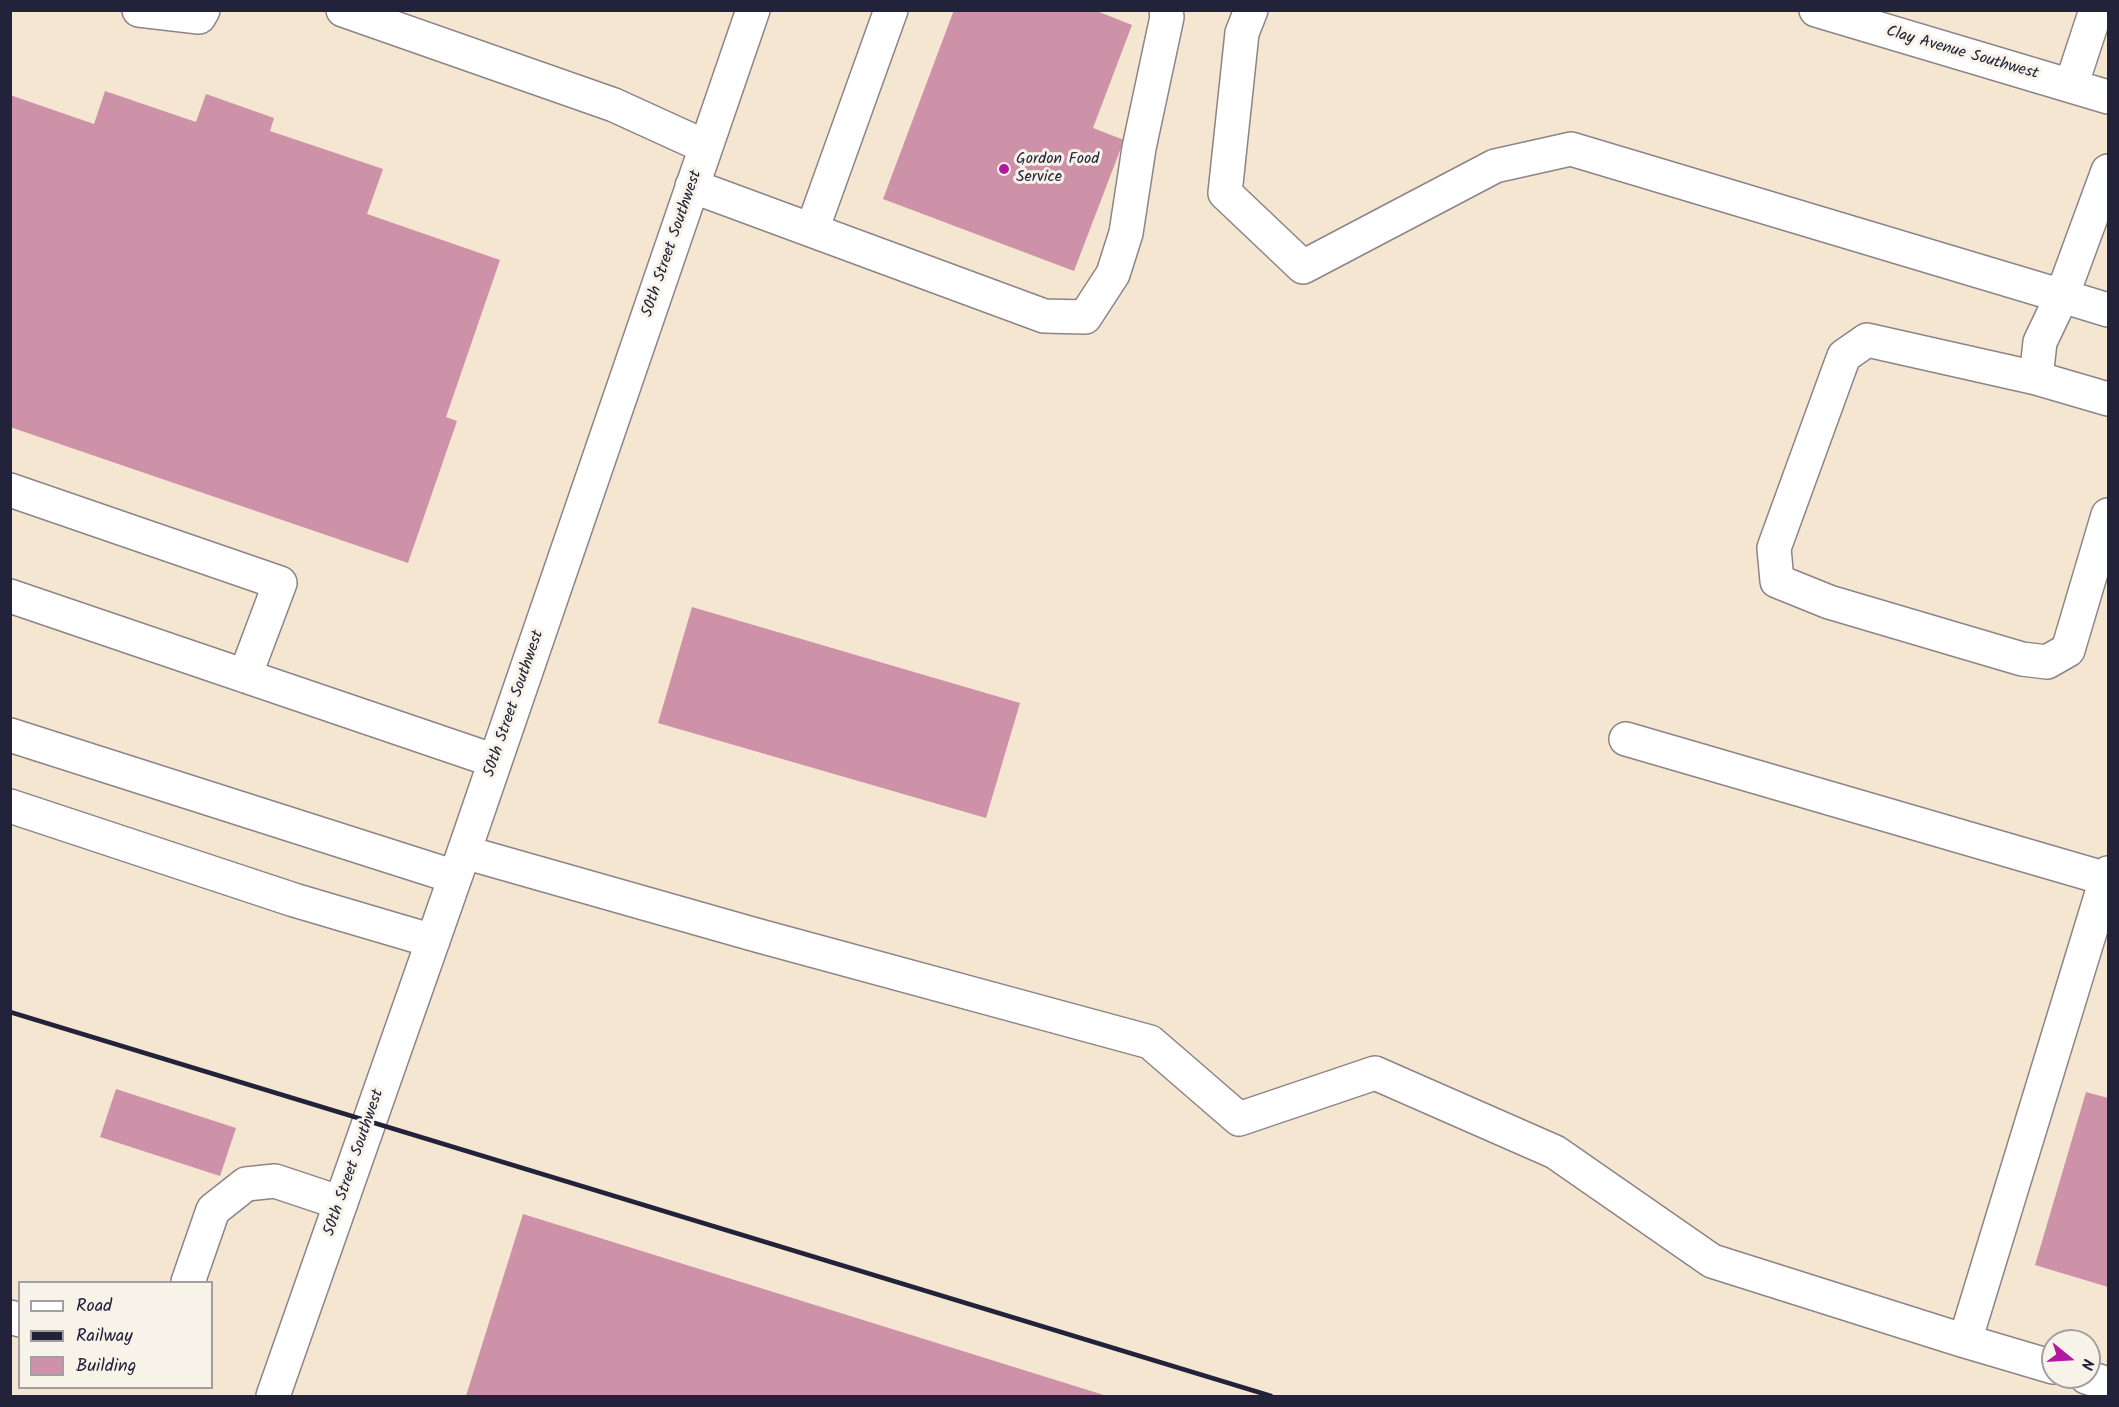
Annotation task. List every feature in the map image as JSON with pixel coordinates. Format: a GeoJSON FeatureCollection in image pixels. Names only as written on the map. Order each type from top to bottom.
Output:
{"type":"FeatureCollection","features":[{"type":"Feature","properties":{"kind":"street"},"geometry":{"type":"LineString","coordinates":[[139,10],[199,17],[203,10]]}},
{"type":"Feature","properties":{"kind":"street"},"geometry":{"type":"LineString","coordinates":[[343,10],[614,105],[706,147]]}},
{"type":"Feature","properties":{"kind":"street","name":"50th Street Southwest"},"geometry":{"type":"LineString","coordinates":[[273,1396],[460,864],[753,10]]}},
{"type":"Feature","properties":{"kind":"street"},"geometry":{"type":"LineString","coordinates":[[812,231],[891,10]]}},
{"type":"Feature","properties":{"kind":"street"},"geometry":{"type":"LineString","coordinates":[[692,186],[1044,316],[1085,317],[1113,274],[1126,233],[1139,148],[1167,17],[1166,10]]}},
{"type":"Feature","properties":{"kind":"street"},"geometry":{"type":"LineString","coordinates":[[1251,10],[1242,33],[1225,193],[1303,267],[1495,166],[1571,149],[2109,310]]}},
{"type":"Feature","properties":{"kind":"street","name":"Clay Avenue Southwest"},"geometry":{"type":"LineString","coordinates":[[1816,10],[2109,96]]}},
{"type":"Feature","properties":{"kind":"street"},"geometry":{"type":"LineString","coordinates":[[2071,86],[2096,10]]}},
{"type":"Feature","properties":{"kind":"street"},"geometry":{"type":"LineString","coordinates":[[2036,378],[2040,342],[2062,296],[2109,171]]}},
{"type":"Feature","properties":{"kind":"street"},"geometry":{"type":"LineString","coordinates":[[2109,399],[2036,378],[1867,339],[1844,356],[1774,548],[1777,581],[1829,602],[2022,659],[2047,663],[2068,650],[2109,515]]}},
{"type":"Feature","properties":{"kind":"street"},"geometry":{"type":"LineString","coordinates":[[10,489],[280,583],[245,676]]}},
{"type":"Feature","properties":{"kind":"street"},"geometry":{"type":"LineString","coordinates":[[10,596],[495,761]]}},
{"type":"Feature","properties":{"kind":"street"},"geometry":{"type":"LineString","coordinates":[[10,735],[460,864],[767,938],[1150,1042],[1239,1119],[1375,1073],[1555,1152],[1712,1261],[2041,1363]]}},
{"type":"Feature","properties":{"kind":"street"},"geometry":{"type":"LineString","coordinates":[[1626,739],[2108,876],[1965,1341]]}},
{"type":"Feature","properties":{"kind":"street"},"geometry":{"type":"LineString","coordinates":[[10,807],[294,900],[433,941]]}},
{"type":"Feature","properties":{"kind":"street"},"geometry":{"type":"LineString","coordinates":[[188,1281],[213,1210],[246,1184],[275,1181],[341,1203]]}},
{"type":"Feature","properties":{"kind":"building","name":"Gordon Food Service"},"geometry":{"type":"Polygon","coordinates":[[[954,10],[1094,10],[1132,25],[1093,128],[1124,140],[1074,271],[883,199],[954,10]]]}},
{"type":"Feature","properties":{"kind":"building"},"geometry":{"type":"Polygon","coordinates":[[[105,91],[196,122],[206,94],[274,118],[270,131],[383,169],[367,214],[500,260],[446,417],[457,421],[408,563],[10,427],[10,95],[94,124],[105,91]]]}},
{"type":"Feature","properties":{"kind":"building"},"geometry":{"type":"Polygon","coordinates":[[[692,607],[1020,703],[986,818],[658,723],[692,607]]]}},
{"type":"Feature","properties":{"kind":"building"},"geometry":{"type":"Polygon","coordinates":[[[116,1089],[236,1128],[220,1176],[100,1137],[116,1089]]]}},
{"type":"Feature","properties":{"kind":"building"},"geometry":{"type":"Polygon","coordinates":[[[2086,1092],[2108,1098],[2108,1287],[2035,1265],[2086,1092]]]}},
{"type":"Feature","properties":{"kind":"building"},"geometry":{"type":"Polygon","coordinates":[[[523,1214],[1107,1396],[466,1396],[523,1214]]]}},
{"type":"Feature","properties":{"kind":"railway"},"geometry":{"type":"LineString","coordinates":[[10,1012],[1271,1396]]}},
{"type":"Feature","properties":{"kind":"place","name":"Gordon Food Service"},"geometry":{"type":"Point","coordinates":[1004,169]}}]}
